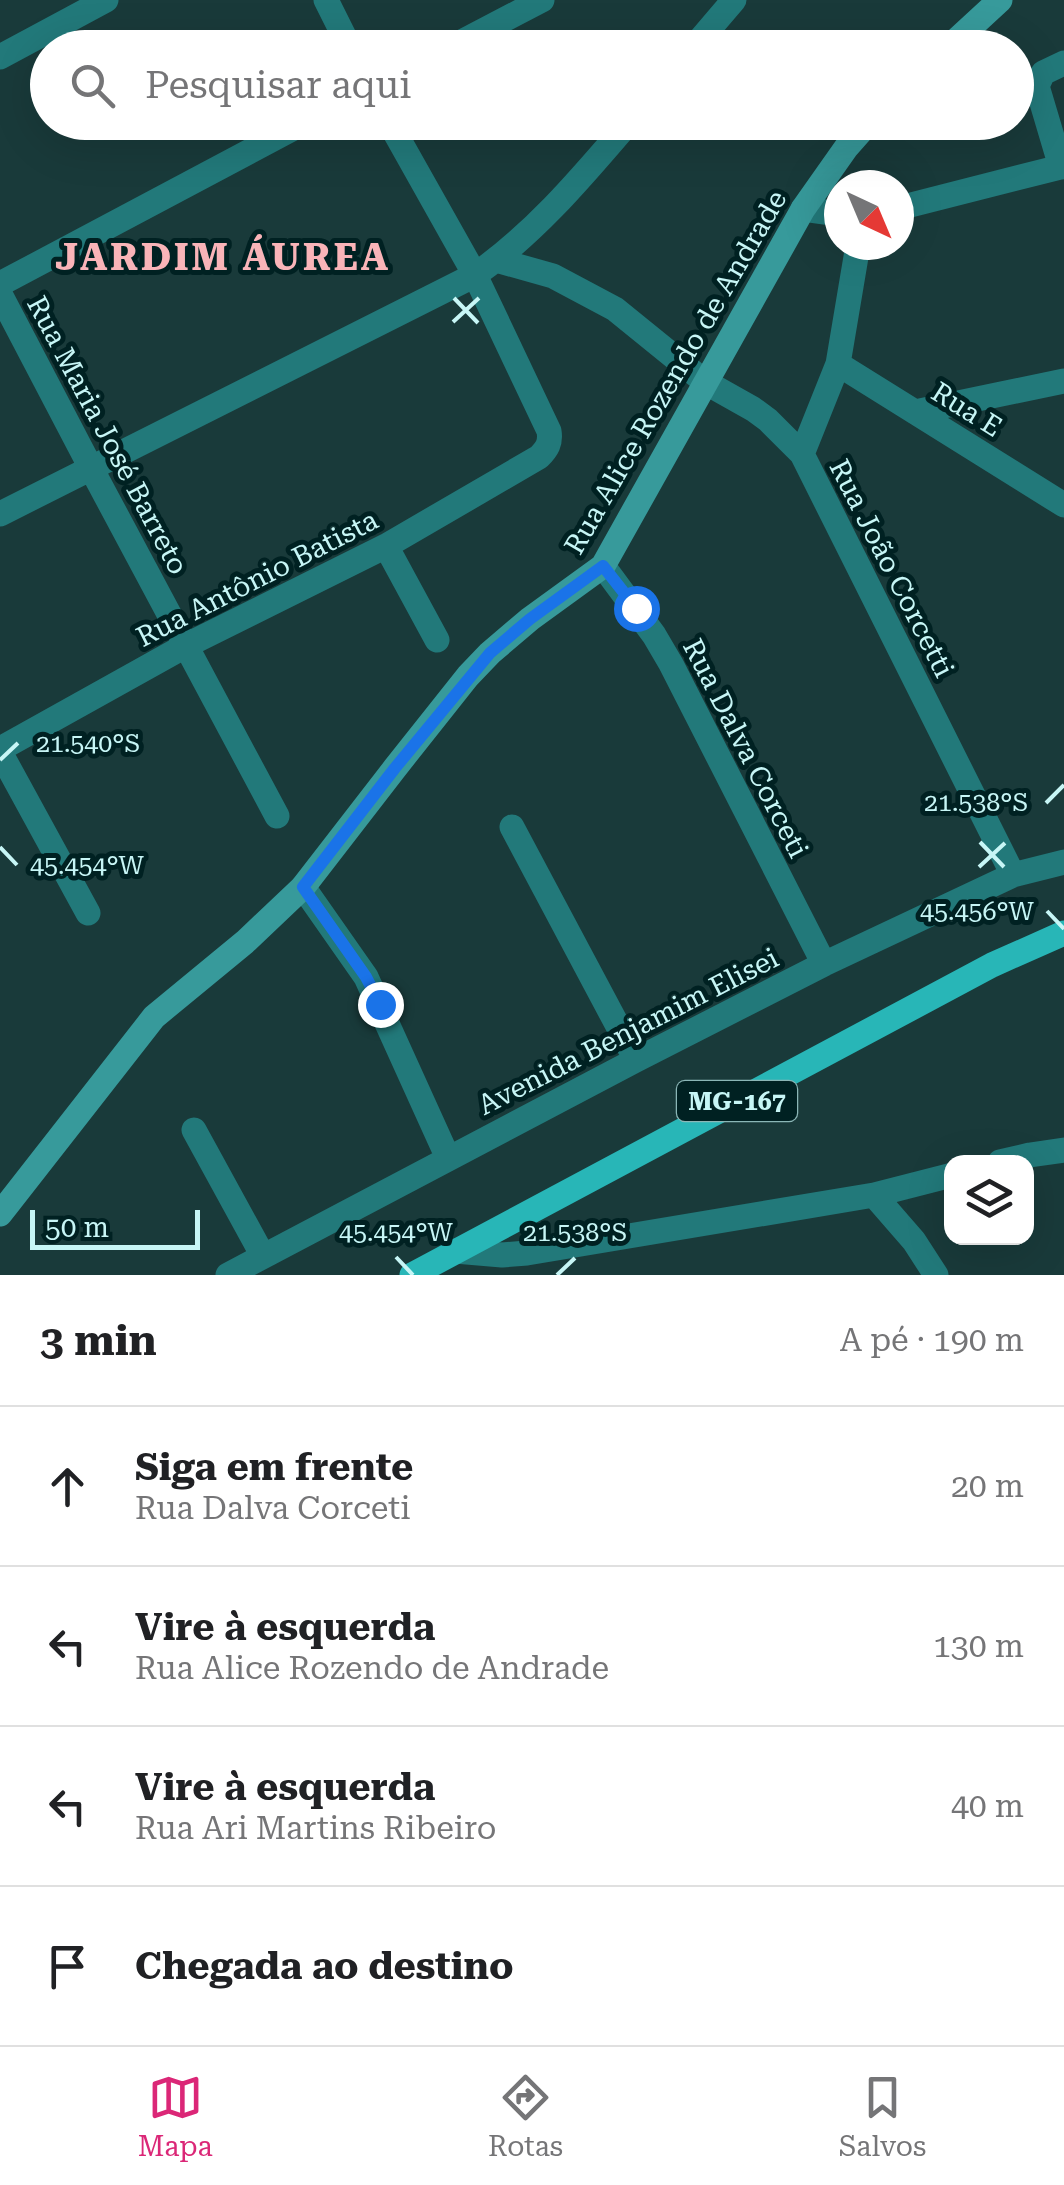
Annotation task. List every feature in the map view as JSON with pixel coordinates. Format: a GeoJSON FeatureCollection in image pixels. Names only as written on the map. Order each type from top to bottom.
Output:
{"type":"FeatureCollection","features":[{"type":"Feature","properties":{"kind":"main road","name":"MG-167"},"geometry":{"type":"LineString","coordinates":[[412,1275],[992,965],[1064,933]]}},
{"type":"Feature","properties":{"kind":"street"},"geometry":{"type":"LineString","coordinates":[[50,30],[106,0]]}},
{"type":"Feature","properties":{"kind":"street"},"geometry":{"type":"LineString","coordinates":[[326,0],[341,30]]}},
{"type":"Feature","properties":{"kind":"street"},"geometry":{"type":"LineString","coordinates":[[484,30],[542,0]]}},
{"type":"Feature","properties":{"kind":"street"},"geometry":{"type":"LineString","coordinates":[[708,30],[734,0]]}},
{"type":"Feature","properties":{"kind":"street"},"geometry":{"type":"LineString","coordinates":[[968,30],[1000,0]]}},
{"type":"Feature","properties":{"kind":"street"},"geometry":{"type":"LineString","coordinates":[[0,57],[30,41]]}},
{"type":"Feature","properties":{"kind":"street"},"geometry":{"type":"LineString","coordinates":[[914,204],[1062,167],[1037,86],[1043,73],[1064,63]]}},
{"type":"Feature","properties":{"kind":"street"},"geometry":{"type":"LineString","coordinates":[[0,284],[272,140]]}},
{"type":"Feature","properties":{"kind":"street"},"geometry":{"type":"LineString","coordinates":[[402,140],[485,268]]}},
{"type":"Feature","properties":{"kind":"street"},"geometry":{"type":"LineString","coordinates":[[0,514],[485,268],[542,220],[613,140]]}},
{"type":"Feature","properties":{"kind":"street","name":"Rua Alice Rozendo de Andrade"},"geometry":{"type":"LineString","coordinates":[[0,1214],[154,1017],[246,942],[303,887],[490,653],[603,566],[803,210],[853,140]]}},
{"type":"Feature","properties":{"kind":"street"},"geometry":{"type":"LineString","coordinates":[[803,210],[824,212]]}},
{"type":"Feature","properties":{"kind":"street"},"geometry":{"type":"LineString","coordinates":[[802,454],[838,364],[855,260]]}},
{"type":"Feature","properties":{"kind":"street","name":"Rua João Corcetti"},"geometry":{"type":"LineString","coordinates":[[485,268],[554,276],[615,309],[705,382],[753,409],[802,454],[1013,875]]}},
{"type":"Feature","properties":{"kind":"street","name":"Rua Antônio Batista"},"geometry":{"type":"LineString","coordinates":[[0,750],[186,646],[386,546],[539,457],[548,448],[549,431],[485,268]]}},
{"type":"Feature","properties":{"kind":"street","name":"Rua Maria José Barreto"},"geometry":{"type":"LineString","coordinates":[[0,294],[276,816]]}},
{"type":"Feature","properties":{"kind":"street","name":"Rua E"},"geometry":{"type":"LineString","coordinates":[[838,364],[1064,505]]}},
{"type":"Feature","properties":{"kind":"street"},"geometry":{"type":"LineString","coordinates":[[916,412],[1064,381]]}},
{"type":"Feature","properties":{"kind":"street"},"geometry":{"type":"LineString","coordinates":[[386,546],[437,640]]}},
{"type":"Feature","properties":{"kind":"street","name":"Rua Dalva Corceti"},"geometry":{"type":"LineString","coordinates":[[603,566],[671,664],[824,964]]}},
{"type":"Feature","properties":{"kind":"street"},"geometry":{"type":"LineString","coordinates":[[0,750],[88,913]]}},
{"type":"Feature","properties":{"kind":"street"},"geometry":{"type":"LineString","coordinates":[[512,827],[636,1060]]}},
{"type":"Feature","properties":{"kind":"street","name":"Avenida Benjamim Elisei"},"geometry":{"type":"LineString","coordinates":[[228,1275],[824,964],[1013,875],[1064,862]]}},
{"type":"Feature","properties":{"kind":"street"},"geometry":{"type":"LineString","coordinates":[[303,887],[366,977],[448,1158]]}},
{"type":"Feature","properties":{"kind":"street"},"geometry":{"type":"LineString","coordinates":[[194,1130],[264,1256]]}},
{"type":"Feature","properties":{"kind":"street"},"geometry":{"type":"LineString","coordinates":[[1030,1155],[1064,1150]]}},
{"type":"Feature","properties":{"kind":"street"},"geometry":{"type":"LineString","coordinates":[[455,1251],[528,1254],[874,1195],[944,1177]]}},
{"type":"Feature","properties":{"kind":"street"},"geometry":{"type":"LineString","coordinates":[[874,1195],[914,1241],[936,1275]]}},
{"type":"Feature","properties":{"kind":"district","name":"JARDIM ÁUREA"},"geometry":{"type":"Point","coordinates":[223,257]}},
{"type":"Feature","properties":{"kind":"route"},"geometry":{"type":"LineString","coordinates":[[380,1004],[366,977],[303,887],[468,676],[510,635],[603,566],[636,608]]}}]}
